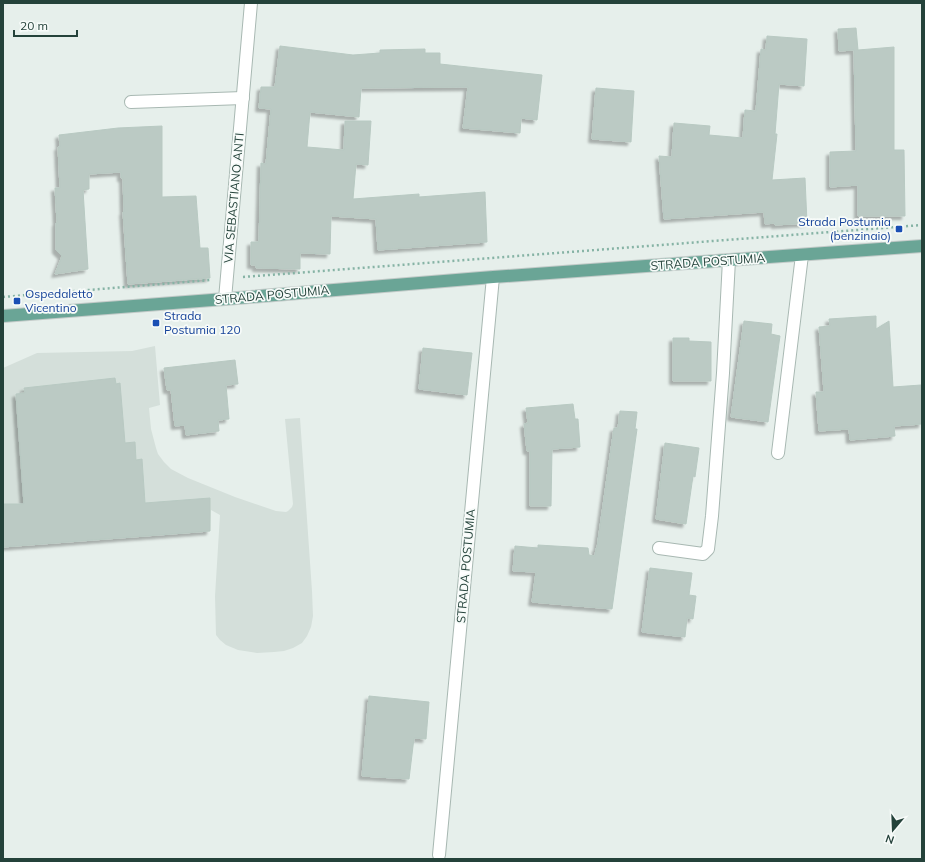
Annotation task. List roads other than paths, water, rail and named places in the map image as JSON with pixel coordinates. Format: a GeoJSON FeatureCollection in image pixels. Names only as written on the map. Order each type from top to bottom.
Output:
{"type":"FeatureCollection","features":[{"type":"Feature","properties":{"kind":"main road","name":"STRADA POSTUMIA"},"geometry":{"type":"LineString","coordinates":[[3,316],[493,277],[922,246]]}},
{"type":"Feature","properties":{"kind":"street","name":"VIA SEBASTIANO ANTI"},"geometry":{"type":"LineString","coordinates":[[224,299],[251,3]]}},
{"type":"Feature","properties":{"kind":"street"},"geometry":{"type":"LineString","coordinates":[[131,102],[243,98]]}},
{"type":"Feature","properties":{"kind":"street"},"geometry":{"type":"LineString","coordinates":[[778,453],[802,255]]}},
{"type":"Feature","properties":{"kind":"street"},"geometry":{"type":"LineString","coordinates":[[659,548],[703,554],[708,549],[718,447],[729,260]]}},
{"type":"Feature","properties":{"kind":"street","name":"STRADA POSTUMIA"},"geometry":{"type":"LineString","coordinates":[[439,855],[493,277]]}},
{"type":"Feature","properties":{"kind":"place","name":"Strada Postumia (benzinaio)"},"geometry":{"type":"Point","coordinates":[899,229]}},
{"type":"Feature","properties":{"kind":"place","name":"Ospedaletto Vicentino"},"geometry":{"type":"Point","coordinates":[17,301]}},
{"type":"Feature","properties":{"kind":"place","name":"Strada Postumia 120"},"geometry":{"type":"Point","coordinates":[156,323]}}]}
